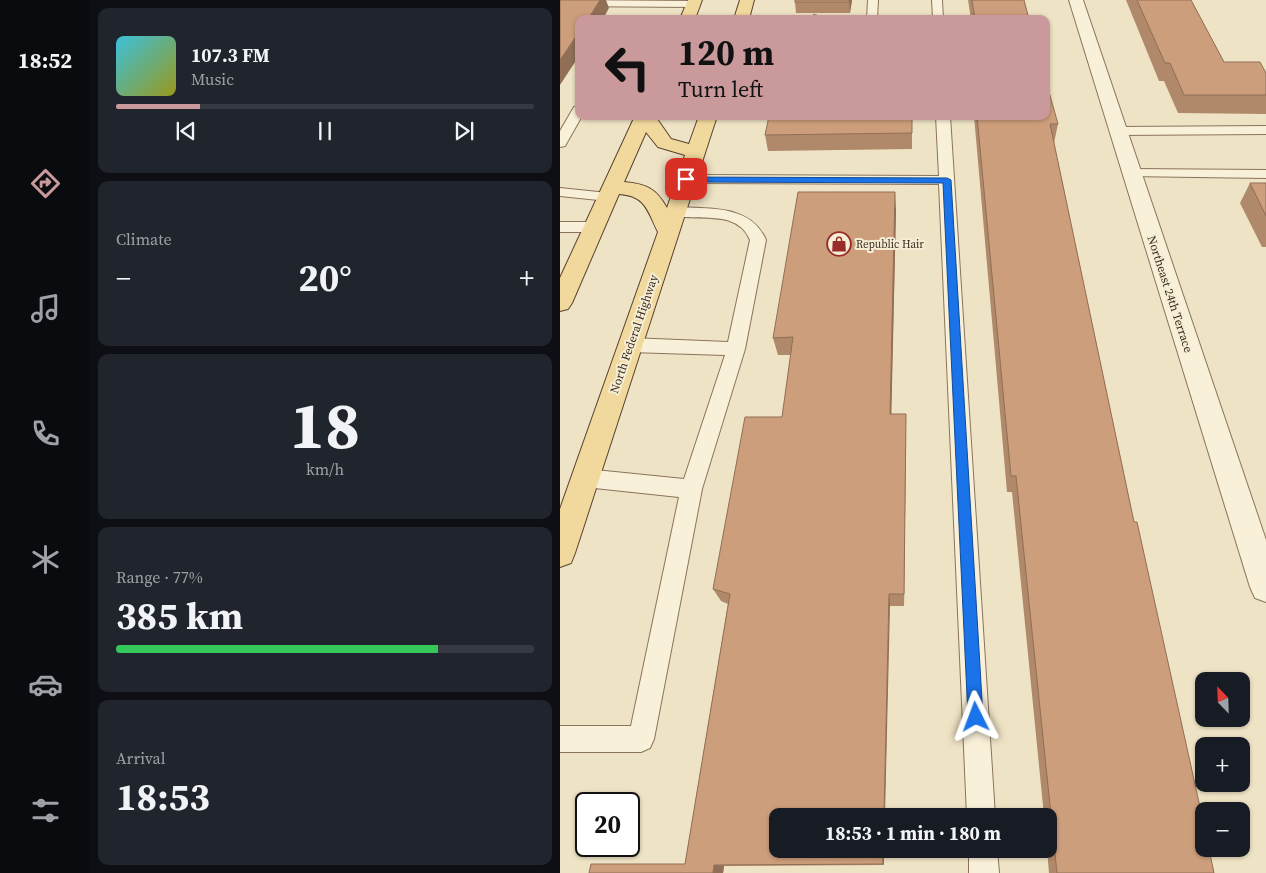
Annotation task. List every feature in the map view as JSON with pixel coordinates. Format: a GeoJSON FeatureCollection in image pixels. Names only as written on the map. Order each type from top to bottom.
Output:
{"type":"FeatureCollection","features":[{"type":"Feature","properties":{"kind":"main road"},"geometry":{"type":"LineString","coordinates":[[741,15],[747,0]]}},
{"type":"Feature","properties":{"kind":"main road"},"geometry":{"type":"LineString","coordinates":[[689,15],[694,2]]}},
{"type":"Feature","properties":{"kind":"main road"},"geometry":{"type":"LineString","coordinates":[[560,303],[643,120]]}},
{"type":"Feature","properties":{"kind":"main road"},"geometry":{"type":"LineString","coordinates":[[647,120],[660,141],[672,148],[696,151]]}},
{"type":"Feature","properties":{"kind":"main road","name":"North Federal Highway"},"geometry":{"type":"LineString","coordinates":[[560,553],[707,120]]}},
{"type":"Feature","properties":{"kind":"main road"},"geometry":{"type":"LineString","coordinates":[[610,192],[634,189],[650,196],[672,222]]}},
{"type":"Feature","properties":{"kind":"street","name":"Northeast 24th Terrace"},"geometry":{"type":"LineString","coordinates":[[1076,0],[1266,587]]}},
{"type":"Feature","properties":{"kind":"lane"},"geometry":{"type":"LineString","coordinates":[[872,15],[873,0]]}},
{"type":"Feature","properties":{"kind":"lane"},"geometry":{"type":"LineString","coordinates":[[937,0],[938,15]]}},
{"type":"Feature","properties":{"kind":"lane"},"geometry":{"type":"LineString","coordinates":[[560,3],[694,2]]}},
{"type":"Feature","properties":{"kind":"lane"},"geometry":{"type":"LineString","coordinates":[[560,143],[575,117]]}},
{"type":"Feature","properties":{"kind":"lane"},"geometry":{"type":"LineString","coordinates":[[943,120],[981,808]]}},
{"type":"Feature","properties":{"kind":"lane"},"geometry":{"type":"LineString","coordinates":[[1117,131],[1266,130]]}},
{"type":"Feature","properties":{"kind":"lane"},"geometry":{"type":"LineString","coordinates":[[1131,174],[1266,174]]}},
{"type":"Feature","properties":{"kind":"lane"},"geometry":{"type":"LineString","coordinates":[[686,179],[947,180]]}},
{"type":"Feature","properties":{"kind":"lane"},"geometry":{"type":"LineString","coordinates":[[560,192],[610,192]]}},
{"type":"Feature","properties":{"kind":"lane"},"geometry":{"type":"LineString","coordinates":[[560,739],[641,739],[691,489],[736,349],[758,240],[756,230],[748,222],[730,216],[672,222]]}},
{"type":"Feature","properties":{"kind":"lane"},"geometry":{"type":"LineString","coordinates":[[560,227],[594,227]]}},
{"type":"Feature","properties":{"kind":"lane"},"geometry":{"type":"LineString","coordinates":[[630,345],[736,349]]}},
{"type":"Feature","properties":{"kind":"lane"},"geometry":{"type":"LineString","coordinates":[[585,478],[691,489]]}},
{"type":"Feature","properties":{"kind":"lane"},"geometry":{"type":"LineString","coordinates":[[983,858],[984,873]]}},
{"type":"Feature","properties":{"kind":"building"},"geometry":{"type":"Polygon","coordinates":[[[560,0],[600,0],[591,15],[575,15],[575,38],[560,60],[560,0]]]}},
{"type":"Feature","properties":{"kind":"building"},"geometry":{"type":"Polygon","coordinates":[[[795,0],[849,0],[849,2],[795,2],[795,0]]]}},
{"type":"Feature","properties":{"kind":"building"},"geometry":{"type":"Polygon","coordinates":[[[972,0],[1024,0],[1028,15],[974,15],[972,0]]]}},
{"type":"Feature","properties":{"kind":"building"},"geometry":{"type":"Polygon","coordinates":[[[1137,0],[1191,0],[1224,62],[1260,62],[1266,73],[1266,95],[1184,95],[1170,63],[1165,63],[1137,0]]]}},
{"type":"Feature","properties":{"kind":"building"},"geometry":{"type":"Polygon","coordinates":[[[1050,95],[1058,124],[1050,124],[1134,522],[1137,522],[1195,784],[1195,792],[1197,792],[1199,802],[1195,802],[1195,857],[1211,857],[1214,873],[1057,873],[1055,858],[1057,858],[1057,808],[1050,808],[1016,476],[1011,476],[977,120],[1050,120],[1050,95]]]}},
{"type":"Feature","properties":{"kind":"building"},"geometry":{"type":"Polygon","coordinates":[[[768,120],[912,120],[912,133],[765,135],[768,120]]]}},
{"type":"Feature","properties":{"kind":"building"},"geometry":{"type":"Polygon","coordinates":[[[1250,183],[1266,183],[1266,216],[1250,183]]]}},
{"type":"Feature","properties":{"kind":"building"},"geometry":{"type":"Polygon","coordinates":[[[798,192],[895,192],[890,414],[906,414],[904,594],[889,594],[884,808],[769,808],[769,858],[883,858],[883,864],[714,865],[713,873],[589,873],[591,864],[685,864],[730,594],[713,589],[745,417],[782,417],[793,337],[773,338],[798,192]]]}},
{"type":"Feature","properties":{"kind":"place","name":"Republic Hair"},"geometry":{"type":"Point","coordinates":[839,244]}},
{"type":"Feature","properties":{"kind":"route"},"geometry":{"type":"LineString","coordinates":[[686,179],[947,180],[976,717]]}}]}
